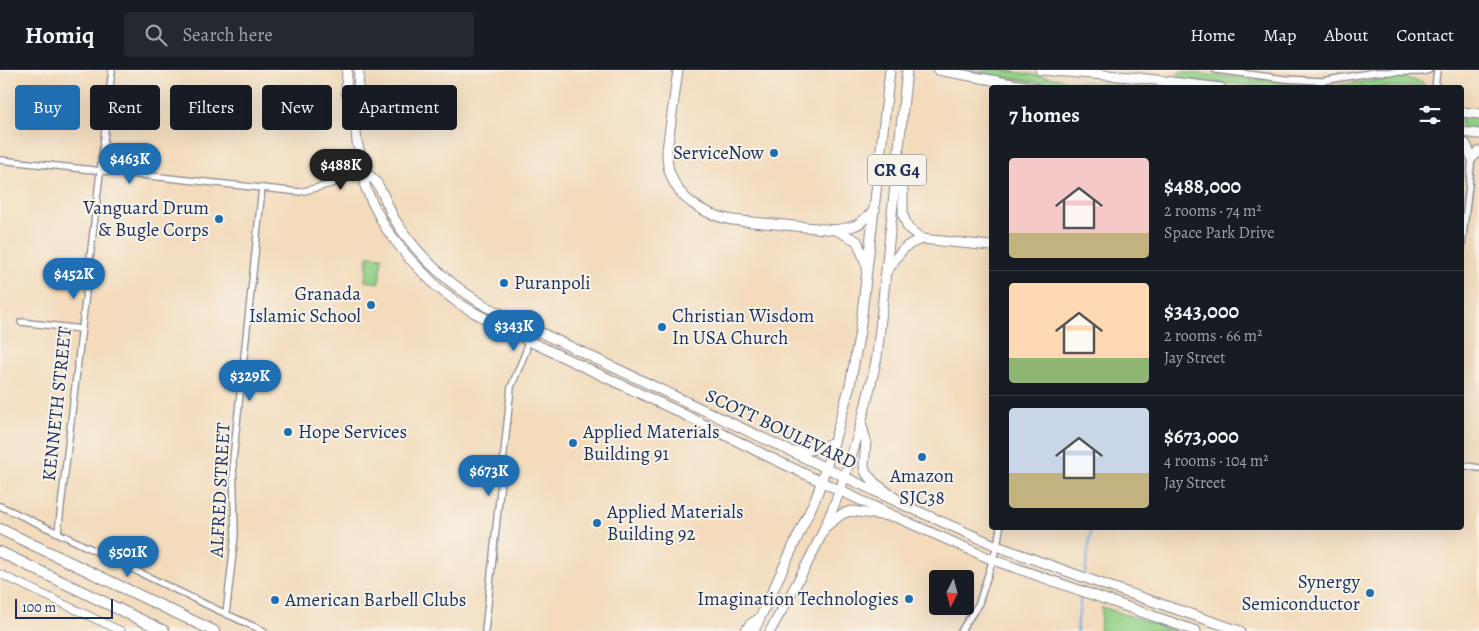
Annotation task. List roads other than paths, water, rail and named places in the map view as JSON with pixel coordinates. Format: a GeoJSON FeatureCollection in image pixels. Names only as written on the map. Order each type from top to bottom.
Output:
{"type":"FeatureCollection","features":[{"type":"Feature","properties":{"kind":"highway"},"geometry":{"type":"LineString","coordinates":[[0,529],[214,631]]}},
{"type":"Feature","properties":{"kind":"highway"},"geometry":{"type":"LineString","coordinates":[[0,552],[164,631]]}},
{"type":"Feature","properties":{"kind":"highway"},"geometry":{"type":"LineString","coordinates":[[746,631],[750,624],[759,619]]}},
{"type":"Feature","properties":{"kind":"main road","name":"SCOTT BOULEVARD"},"geometry":{"type":"LineString","coordinates":[[346,85],[347,70]]}},
{"type":"Feature","properties":{"kind":"main road","name":"SCOTT BOULEVARD"},"geometry":{"type":"LineString","coordinates":[[358,70],[358,85]]}},
{"type":"Feature","properties":{"kind":"main road"},"geometry":{"type":"LineString","coordinates":[[678,70],[667,150],[668,162],[670,174],[675,184],[690,203],[702,211],[724,218],[836,230],[860,223],[875,210]]}},
{"type":"Feature","properties":{"kind":"main road","name":"CR G4"},"geometry":{"type":"LineString","coordinates":[[754,631],[809,515],[822,482],[850,385],[858,344],[890,70]]}},
{"type":"Feature","properties":{"kind":"main road","name":"CR G4"},"geometry":{"type":"LineString","coordinates":[[770,631],[798,583],[824,528],[862,425],[877,358],[907,70]]}},
{"type":"Feature","properties":{"kind":"main road"},"geometry":{"type":"LineString","coordinates":[[938,70],[1019,85]]}},
{"type":"Feature","properties":{"kind":"main road"},"geometry":{"type":"LineString","coordinates":[[1046,70],[1131,77],[1196,85]]}},
{"type":"Feature","properties":{"kind":"main road"},"geometry":{"type":"LineString","coordinates":[[1112,70],[1131,77]]}},
{"type":"Feature","properties":{"kind":"main road"},"geometry":{"type":"LineString","coordinates":[[1464,112],[1479,114]]}},
{"type":"Feature","properties":{"kind":"main road","name":"SCOTT BOULEVARD"},"geometry":{"type":"LineString","coordinates":[[356,130],[365,172],[365,186],[385,226],[402,250],[424,274],[458,303],[527,340],[896,517],[993,560],[1196,631]]}},
{"type":"Feature","properties":{"kind":"main road"},"geometry":{"type":"LineString","coordinates":[[1464,132],[1479,134]]}},
{"type":"Feature","properties":{"kind":"main road"},"geometry":{"type":"LineString","coordinates":[[1464,143],[1476,155]]}},
{"type":"Feature","properties":{"kind":"main road","name":"SCOTT BOULEVARD"},"geometry":{"type":"LineString","coordinates":[[365,172],[376,182],[405,235],[432,266],[469,296],[490,308],[707,413],[906,506],[997,546],[1240,631]]}},
{"type":"Feature","properties":{"kind":"main road"},"geometry":{"type":"LineString","coordinates":[[896,179],[903,188],[903,215],[908,228],[922,239]]}},
{"type":"Feature","properties":{"kind":"main road"},"geometry":{"type":"LineString","coordinates":[[836,230],[857,242],[867,266]]}},
{"type":"Feature","properties":{"kind":"main road"},"geometry":{"type":"LineString","coordinates":[[887,270],[904,248],[922,239],[989,246]]}},
{"type":"Feature","properties":{"kind":"main road"},"geometry":{"type":"LineString","coordinates":[[862,425],[866,441],[864,466],[866,473],[875,483],[906,506]]}},
{"type":"Feature","properties":{"kind":"main road"},"geometry":{"type":"LineString","coordinates":[[793,452],[817,449],[834,442]]}},
{"type":"Feature","properties":{"kind":"main road"},"geometry":{"type":"LineString","coordinates":[[824,528],[842,514],[850,511],[896,517]]}},
{"type":"Feature","properties":{"kind":"street","name":"KENNETH STREET"},"geometry":{"type":"LineString","coordinates":[[58,532],[112,70]]}},
{"type":"Feature","properties":{"kind":"street"},"geometry":{"type":"LineString","coordinates":[[1216,70],[1285,79],[1322,80],[1376,72],[1421,72],[1429,70]]}},
{"type":"Feature","properties":{"kind":"street"},"geometry":{"type":"LineString","coordinates":[[1436,85],[1438,70]]}},
{"type":"Feature","properties":{"kind":"street"},"geometry":{"type":"LineString","coordinates":[[1464,234],[1476,155]]}},
{"type":"Feature","properties":{"kind":"street"},"geometry":{"type":"LineString","coordinates":[[0,160],[300,192],[365,172]]}},
{"type":"Feature","properties":{"kind":"street","name":"ALFRED STREET"},"geometry":{"type":"LineString","coordinates":[[226,614],[235,535],[233,460],[262,188]]}},
{"type":"Feature","properties":{"kind":"street"},"geometry":{"type":"LineString","coordinates":[[20,322],[81,329]]}},
{"type":"Feature","properties":{"kind":"street"},"geometry":{"type":"LineString","coordinates":[[485,631],[511,387],[526,351],[529,327]]}},
{"type":"Feature","properties":{"kind":"street"},"geometry":{"type":"LineString","coordinates":[[1464,466],[1479,468]]}},
{"type":"Feature","properties":{"kind":"street"},"geometry":{"type":"LineString","coordinates":[[0,506],[264,631]]}},
{"type":"Feature","properties":{"kind":"street"},"geometry":{"type":"LineString","coordinates":[[961,631],[979,603],[997,546],[1000,530]]}},
{"type":"Feature","properties":{"kind":"street"},"geometry":{"type":"LineString","coordinates":[[0,574],[121,631]]}},
{"type":"Feature","properties":{"kind":"waterway"},"geometry":{"type":"LineString","coordinates":[[1136,85],[1137,80]]}},
{"type":"Feature","properties":{"kind":"waterway"},"geometry":{"type":"LineString","coordinates":[[1085,575],[1091,530]]}},
{"type":"Feature","properties":{"kind":"waterway"},"geometry":{"type":"LineString","coordinates":[[1077,631],[1081,594]]}},
{"type":"Feature","properties":{"kind":"place","name":"ServiceNow"},"geometry":{"type":"Point","coordinates":[774,153]}},
{"type":"Feature","properties":{"kind":"place","name":"Vanguard Drum & Bugle Corps"},"geometry":{"type":"Point","coordinates":[219,219]}},
{"type":"Feature","properties":{"kind":"place","name":"Puranpoli"},"geometry":{"type":"Point","coordinates":[504,283]}},
{"type":"Feature","properties":{"kind":"place","name":"Granada Islamic School"},"geometry":{"type":"Point","coordinates":[371,305]}},
{"type":"Feature","properties":{"kind":"place","name":"Christian Wisdom In USA Church"},"geometry":{"type":"Point","coordinates":[662,327]}},
{"type":"Feature","properties":{"kind":"place","name":"Hope Services"},"geometry":{"type":"Point","coordinates":[288,432]}},
{"type":"Feature","properties":{"kind":"place","name":"Applied Materials Building 91"},"geometry":{"type":"Point","coordinates":[573,443]}},
{"type":"Feature","properties":{"kind":"place","name":"Amazon SJC38"},"geometry":{"type":"Point","coordinates":[922,457]}},
{"type":"Feature","properties":{"kind":"place","name":"Applied Materials Building 92"},"geometry":{"type":"Point","coordinates":[597,523]}},
{"type":"Feature","properties":{"kind":"place","name":"Synergy Semiconductor"},"geometry":{"type":"Point","coordinates":[1370,593]}},
{"type":"Feature","properties":{"kind":"place","name":"Imagination Technologies"},"geometry":{"type":"Point","coordinates":[909,599]}},
{"type":"Feature","properties":{"kind":"place","name":"American Barbell Clubs"},"geometry":{"type":"Point","coordinates":[275,600]}}]}
